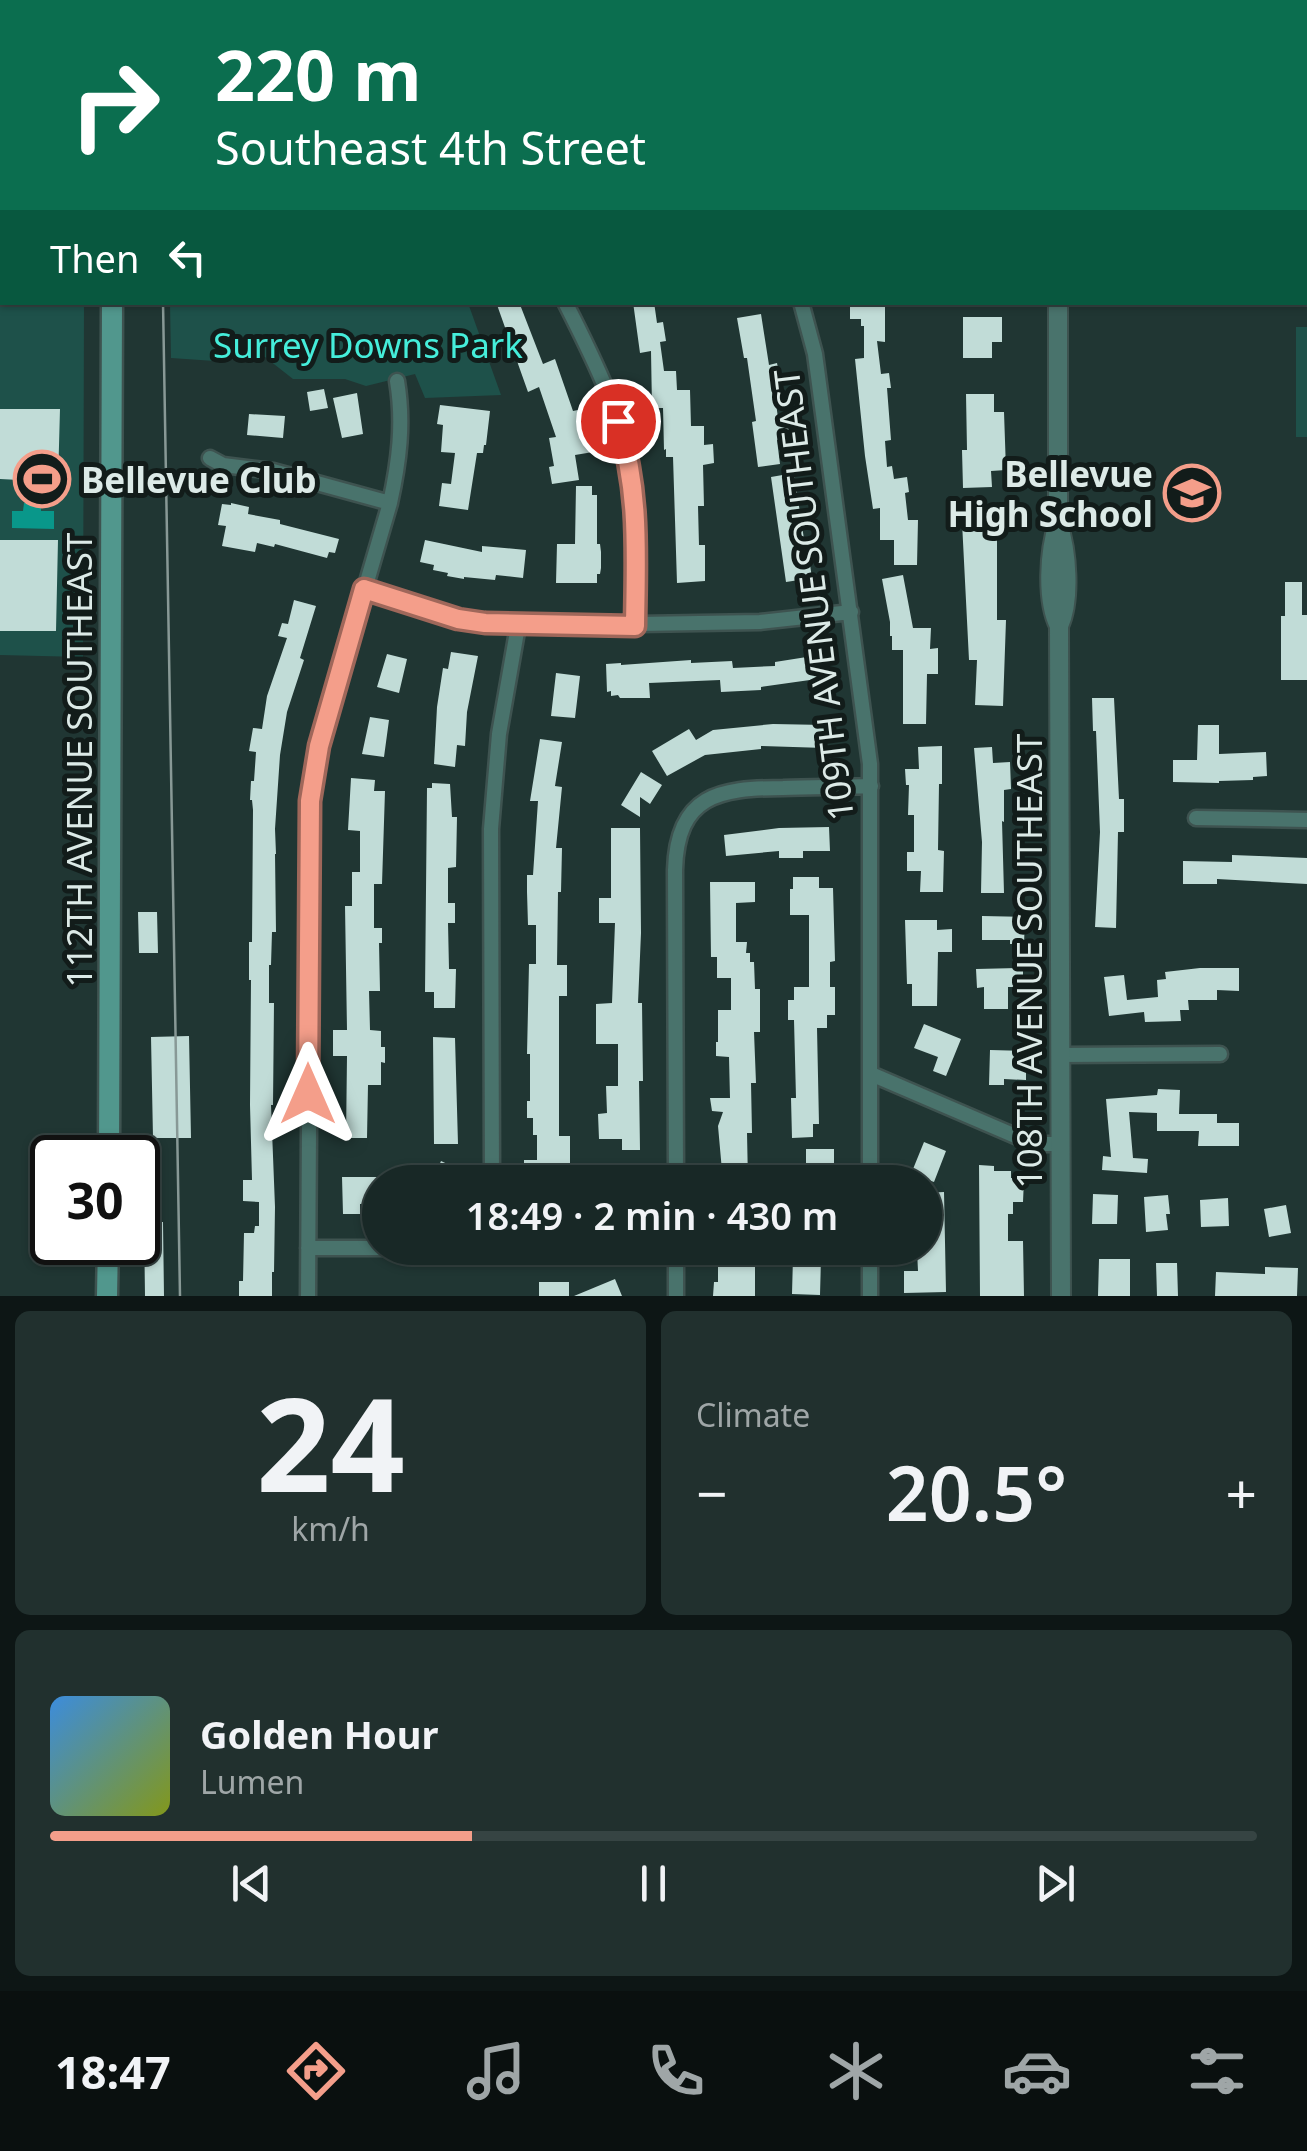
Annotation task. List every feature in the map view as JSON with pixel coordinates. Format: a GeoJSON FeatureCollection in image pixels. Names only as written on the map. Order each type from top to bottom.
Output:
{"type":"FeatureCollection","features":[{"type":"Feature","properties":{"kind":"main road","name":"112TH AVENUE SOUTHEAST"},"geometry":{"type":"LineString","coordinates":[[109,1135],[112,305]]}},
{"type":"Feature","properties":{"kind":"main road"},"geometry":{"type":"LineString","coordinates":[[107,1296],[108,1265]]}},
{"type":"Feature","properties":{"kind":"street"},"geometry":{"type":"LineString","coordinates":[[567,305],[608,392],[627,451],[636,523],[635,626]]}},
{"type":"Feature","properties":{"kind":"street","name":"109TH AVENUE SOUTHEAST"},"geometry":{"type":"LineString","coordinates":[[801,305],[816,354],[871,786],[870,1165]]}},
{"type":"Feature","properties":{"kind":"street","name":"108TH AVENUE SOUTHEAST"},"geometry":{"type":"LineString","coordinates":[[1058,305],[1058,524],[1065,544],[1065,613],[1059,626],[1061,1296]]}},
{"type":"Feature","properties":{"kind":"street"},"geometry":{"type":"LineString","coordinates":[[308,1296],[310,801],[319,746],[390,503],[400,442],[397,382]]}},
{"type":"Feature","properties":{"kind":"street"},"geometry":{"type":"LineString","coordinates":[[210,458],[223,466],[272,471],[390,503]]}},
{"type":"Feature","properties":{"kind":"street"},"geometry":{"type":"LineString","coordinates":[[364,589],[458,619],[518,626],[760,622],[850,612]]}},
{"type":"Feature","properties":{"kind":"street"},"geometry":{"type":"LineString","coordinates":[[492,1165],[491,829],[499,734],[518,626]]}},
{"type":"Feature","properties":{"kind":"street"},"geometry":{"type":"LineString","coordinates":[[676,1165],[678,838],[702,804],[728,791],[871,786]]}},
{"type":"Feature","properties":{"kind":"street"},"geometry":{"type":"LineString","coordinates":[[1196,818],[1307,820]]}},
{"type":"Feature","properties":{"kind":"street"},"geometry":{"type":"LineString","coordinates":[[1060,1055],[1220,1054]]}},
{"type":"Feature","properties":{"kind":"street"},"geometry":{"type":"LineString","coordinates":[[871,1074],[1034,1144],[1060,1144]]}},
{"type":"Feature","properties":{"kind":"street"},"geometry":{"type":"LineString","coordinates":[[308,1248],[362,1248]]}},
{"type":"Feature","properties":{"kind":"street"},"geometry":{"type":"LineString","coordinates":[[676,1265],[676,1296]]}},
{"type":"Feature","properties":{"kind":"street"},"geometry":{"type":"LineString","coordinates":[[870,1265],[870,1296]]}},
{"type":"Feature","properties":{"kind":"green space","name":"Bellevue Club"},"geometry":{"type":"Polygon","coordinates":[[[0,305],[84,305],[83,657],[0,655],[0,305]]]}},
{"type":"Feature","properties":{"kind":"green space","name":"Surrey Downs Park"},"geometry":{"type":"Polygon","coordinates":[[[170,305],[469,305],[501,395],[425,398],[415,374],[366,386],[345,379],[293,379],[265,357],[215,361],[171,358],[170,305]]]}},
{"type":"Feature","properties":{"kind":"green space"},"geometry":{"type":"Polygon","coordinates":[[[1296,327],[1307,327],[1307,437],[1296,437],[1296,327]]]}},
{"type":"Feature","properties":{"kind":"shaded area"},"geometry":{"type":"Polygon","coordinates":[[[24,503],[41,503],[41,511],[54,511],[54,529],[12,528],[12,511],[23,511],[24,503]]]}},
{"type":"Feature","properties":{"kind":"building"},"geometry":{"type":"Polygon","coordinates":[[[497,305],[520,305],[543,364],[555,359],[573,411],[578,410],[586,432],[590,431],[593,452],[575,455],[579,480],[552,484],[549,467],[554,466],[549,438],[556,437],[539,387],[528,392],[497,305]]]}},
{"type":"Feature","properties":{"kind":"building"},"geometry":{"type":"Polygon","coordinates":[[[633,305],[654,305],[657,323],[663,322],[666,341],[660,342],[664,371],[676,371],[677,390],[690,390],[691,426],[704,426],[704,445],[713,444],[714,463],[703,465],[704,506],[698,506],[699,545],[705,545],[705,581],[677,583],[673,457],[666,457],[664,450],[663,408],[652,408],[651,351],[640,353],[633,305]]]}},
{"type":"Feature","properties":{"kind":"building"},"geometry":{"type":"Polygon","coordinates":[[[850,305],[885,305],[885,342],[877,341],[881,374],[889,373],[891,388],[887,388],[891,440],[885,441],[887,467],[892,466],[894,479],[907,477],[908,520],[918,520],[917,565],[894,565],[894,540],[880,540],[880,508],[873,509],[855,359],[864,358],[864,326],[861,319],[850,319],[850,305]]]}},
{"type":"Feature","properties":{"kind":"building"},"geometry":{"type":"Polygon","coordinates":[[[761,314],[769,365],[777,363],[780,380],[773,381],[778,418],[788,417],[791,437],[777,440],[780,464],[758,467],[752,422],[756,421],[737,318],[761,314]]]}},
{"type":"Feature","properties":{"kind":"building"},"geometry":{"type":"Polygon","coordinates":[[[963,317],[1002,317],[1002,342],[992,342],[992,358],[963,358],[963,317]]]}},
{"type":"Feature","properties":{"kind":"building"},"geometry":{"type":"Polygon","coordinates":[[[324,389],[328,408],[310,411],[307,392],[324,389]]]}},
{"type":"Feature","properties":{"kind":"building"},"geometry":{"type":"Polygon","coordinates":[[[357,393],[363,434],[342,438],[333,398],[357,393]]]}},
{"type":"Feature","properties":{"kind":"building"},"geometry":{"type":"Polygon","coordinates":[[[966,394],[994,394],[994,412],[1004,412],[1006,470],[991,471],[992,487],[963,488],[966,394]]]}},
{"type":"Feature","properties":{"kind":"building"},"geometry":{"type":"Polygon","coordinates":[[[440,405],[490,411],[486,445],[483,453],[477,453],[468,510],[439,506],[442,483],[451,484],[455,453],[441,452],[443,425],[437,424],[440,405]]]}},
{"type":"Feature","properties":{"kind":"building"},"geometry":{"type":"Polygon","coordinates":[[[0,409],[60,409],[58,482],[0,479],[0,409]]]}},
{"type":"Feature","properties":{"kind":"building"},"geometry":{"type":"Polygon","coordinates":[[[249,414],[285,416],[283,438],[247,435],[249,414]]]}},
{"type":"Feature","properties":{"kind":"building"},"geometry":{"type":"Polygon","coordinates":[[[794,473],[812,578],[786,582],[771,477],[794,473]]]}},
{"type":"Feature","properties":{"kind":"building"},"geometry":{"type":"Polygon","coordinates":[[[576,486],[592,486],[592,495],[597,495],[601,568],[597,583],[556,583],[557,544],[575,544],[576,486]]]}},
{"type":"Feature","properties":{"kind":"building"},"geometry":{"type":"Polygon","coordinates":[[[222,504],[249,507],[248,514],[339,539],[335,553],[329,552],[327,558],[275,544],[274,547],[257,543],[255,552],[222,546],[226,526],[218,525],[222,504]]]}},
{"type":"Feature","properties":{"kind":"building"},"geometry":{"type":"Polygon","coordinates":[[[989,513],[989,527],[997,527],[997,620],[1006,620],[1003,706],[975,705],[977,660],[969,660],[963,514],[989,513]]]}},
{"type":"Feature","properties":{"kind":"building"},"geometry":{"type":"Polygon","coordinates":[[[0,540],[58,540],[56,631],[0,631],[0,540]]]}},
{"type":"Feature","properties":{"kind":"building"},"geometry":{"type":"Polygon","coordinates":[[[425,540],[482,552],[482,546],[526,550],[523,578],[447,576],[448,573],[433,570],[434,565],[420,562],[425,540]]]}},
{"type":"Feature","properties":{"kind":"building"},"geometry":{"type":"Polygon","coordinates":[[[903,575],[913,628],[931,628],[930,649],[938,648],[938,674],[927,674],[926,724],[903,724],[903,650],[892,650],[882,579],[903,575]]]}},
{"type":"Feature","properties":{"kind":"building"},"geometry":{"type":"Polygon","coordinates":[[[1285,582],[1302,582],[1302,615],[1307,615],[1307,680],[1281,680],[1285,582]]]}},
{"type":"Feature","properties":{"kind":"building"},"geometry":{"type":"Polygon","coordinates":[[[294,600],[316,606],[287,712],[275,829],[276,932],[272,932],[269,965],[269,1003],[274,1003],[274,1272],[272,1296],[239,1296],[244,1233],[254,1233],[255,1226],[259,1226],[259,1202],[243,1201],[243,1180],[252,1180],[250,800],[256,752],[249,751],[253,728],[262,729],[267,696],[287,638],[278,636],[282,623],[288,624],[294,600]]]}},
{"type":"Feature","properties":{"kind":"building"},"geometry":{"type":"Polygon","coordinates":[[[451,652],[478,656],[465,746],[457,745],[455,767],[434,764],[437,707],[443,668],[448,669],[451,652]]]}},
{"type":"Feature","properties":{"kind":"building"},"geometry":{"type":"Polygon","coordinates":[[[387,654],[407,659],[399,693],[377,687],[387,654]]]}},
{"type":"Feature","properties":{"kind":"building"},"geometry":{"type":"Polygon","coordinates":[[[813,656],[817,679],[761,690],[721,692],[720,680],[649,683],[650,698],[620,698],[607,692],[606,664],[732,661],[733,668],[775,666],[775,662],[813,656]]]}},
{"type":"Feature","properties":{"kind":"building"},"geometry":{"type":"Polygon","coordinates":[[[556,673],[580,676],[575,718],[551,716],[556,673]]]}},
{"type":"Feature","properties":{"kind":"building"},"geometry":{"type":"Polygon","coordinates":[[[1092,698],[1114,698],[1119,799],[1124,799],[1124,832],[1118,832],[1116,928],[1095,927],[1100,832],[1092,698]]]}},
{"type":"Feature","properties":{"kind":"building"},"geometry":{"type":"Polygon","coordinates":[[[370,717],[389,720],[384,757],[362,754],[370,717]]]}},
{"type":"Feature","properties":{"kind":"building"},"geometry":{"type":"Polygon","coordinates":[[[773,724],[825,725],[825,748],[761,746],[705,755],[667,776],[652,751],[689,729],[696,740],[713,730],[773,724]]]}},
{"type":"Feature","properties":{"kind":"building"},"geometry":{"type":"Polygon","coordinates":[[[1198,725],[1219,725],[1219,754],[1266,752],[1267,776],[1219,783],[1173,782],[1173,760],[1197,760],[1198,725]]]}},
{"type":"Feature","properties":{"kind":"building"},"geometry":{"type":"Polygon","coordinates":[[[540,739],[562,742],[555,786],[562,787],[556,848],[562,848],[557,965],[567,965],[567,996],[559,996],[559,1136],[570,1136],[570,1165],[524,1165],[524,1160],[537,1160],[533,1118],[527,1118],[529,964],[536,964],[536,925],[528,925],[527,875],[533,875],[538,801],[530,801],[540,739]]]}},
{"type":"Feature","properties":{"kind":"building"},"geometry":{"type":"Polygon","coordinates":[[[942,746],[938,850],[944,851],[943,892],[920,892],[921,871],[907,871],[907,852],[914,852],[914,815],[908,815],[905,769],[919,769],[918,747],[942,746]]]}},
{"type":"Feature","properties":{"kind":"building"},"geometry":{"type":"Polygon","coordinates":[[[992,747],[993,763],[1010,762],[1011,789],[1004,790],[1002,821],[1004,893],[981,893],[982,842],[974,748],[992,747]]]}},
{"type":"Feature","properties":{"kind":"building"},"geometry":{"type":"Polygon","coordinates":[[[641,772],[662,785],[650,804],[640,797],[640,817],[621,805],[641,772]]]}},
{"type":"Feature","properties":{"kind":"building"},"geometry":{"type":"Polygon","coordinates":[[[351,778],[375,780],[374,791],[385,791],[382,884],[374,884],[374,928],[382,928],[380,991],[369,991],[370,1030],[381,1031],[385,1063],[381,1062],[381,1085],[368,1085],[367,1138],[346,1138],[347,1056],[333,1056],[333,1030],[347,1030],[345,906],[352,906],[352,872],[360,872],[360,831],[348,830],[351,778]]]}},
{"type":"Feature","properties":{"kind":"building"},"geometry":{"type":"Polygon","coordinates":[[[432,783],[450,784],[452,817],[457,817],[456,867],[448,868],[448,903],[455,903],[455,923],[448,923],[449,969],[456,969],[455,1008],[434,1008],[434,992],[425,992],[427,788],[432,788],[432,783]]]}},
{"type":"Feature","properties":{"kind":"building"},"geometry":{"type":"Polygon","coordinates":[[[829,827],[830,851],[803,851],[803,858],[779,858],[779,851],[726,856],[724,835],[829,827]]]}},
{"type":"Feature","properties":{"kind":"building"},"geometry":{"type":"Polygon","coordinates":[[[611,828],[640,828],[640,1150],[622,1150],[622,1139],[599,1139],[598,1114],[607,1113],[606,1086],[618,1086],[618,1044],[596,1044],[596,1004],[612,1003],[615,923],[599,923],[599,898],[611,898],[611,828]]]}},
{"type":"Feature","properties":{"kind":"building"},"geometry":{"type":"Polygon","coordinates":[[[1232,855],[1307,858],[1307,884],[1217,879],[1217,884],[1183,884],[1183,861],[1232,862],[1232,855]]]}},
{"type":"Feature","properties":{"kind":"building"},"geometry":{"type":"Polygon","coordinates":[[[793,877],[819,877],[819,888],[833,888],[835,961],[830,962],[830,987],[835,987],[835,1015],[827,1015],[827,1028],[817,1028],[819,1124],[813,1124],[813,1137],[792,1138],[791,1098],[796,1098],[794,1020],[788,1020],[788,1000],[794,1000],[794,987],[809,987],[809,915],[790,915],[793,877]]]}},
{"type":"Feature","properties":{"kind":"building"},"geometry":{"type":"Polygon","coordinates":[[[710,882],[755,882],[755,902],[736,903],[736,942],[747,942],[746,953],[754,962],[755,989],[760,989],[760,1032],[754,1032],[756,1083],[751,1083],[752,1133],[747,1133],[748,1165],[721,1165],[718,1126],[723,1112],[712,1111],[710,1098],[730,1098],[729,1057],[716,1056],[716,1042],[718,1010],[731,1010],[731,978],[717,978],[717,957],[711,957],[710,882]]]}},
{"type":"Feature","properties":{"kind":"building"},"geometry":{"type":"Polygon","coordinates":[[[138,912],[157,912],[158,953],[139,953],[138,912]]]}},
{"type":"Feature","properties":{"kind":"building"},"geometry":{"type":"Polygon","coordinates":[[[982,916],[1025,917],[1024,944],[982,940],[982,916]]]}},
{"type":"Feature","properties":{"kind":"building"},"geometry":{"type":"Polygon","coordinates":[[[905,920],[937,920],[937,930],[952,929],[952,952],[938,952],[937,1006],[912,1006],[912,984],[907,984],[905,920]]]}},
{"type":"Feature","properties":{"kind":"building"},"geometry":{"type":"Polygon","coordinates":[[[1023,968],[1023,987],[1008,987],[1008,1009],[984,1009],[984,987],[977,988],[976,969],[1023,968]]]}},
{"type":"Feature","properties":{"kind":"building"},"geometry":{"type":"Polygon","coordinates":[[[1239,968],[1239,991],[1217,990],[1217,1000],[1188,1000],[1189,1010],[1180,1010],[1181,1021],[1145,1022],[1144,1012],[1109,1016],[1104,977],[1124,975],[1127,1000],[1158,997],[1157,980],[1166,979],[1165,972],[1239,968]]]}},
{"type":"Feature","properties":{"kind":"building"},"geometry":{"type":"Polygon","coordinates":[[[924,1024],[961,1039],[946,1076],[933,1071],[938,1057],[914,1048],[924,1024]]]}},
{"type":"Feature","properties":{"kind":"building"},"geometry":{"type":"Polygon","coordinates":[[[189,1036],[191,1138],[153,1135],[151,1037],[189,1036]]]}},
{"type":"Feature","properties":{"kind":"building"},"geometry":{"type":"Polygon","coordinates":[[[433,1037],[455,1038],[458,1144],[434,1144],[433,1037]]]}},
{"type":"Feature","properties":{"kind":"building"},"geometry":{"type":"Polygon","coordinates":[[[990,1050],[1026,1051],[1026,1080],[1004,1079],[1004,1085],[989,1085],[990,1050]]]}},
{"type":"Feature","properties":{"kind":"building"},"geometry":{"type":"Polygon","coordinates":[[[1158,1089],[1180,1090],[1179,1114],[1217,1114],[1217,1123],[1239,1123],[1239,1146],[1198,1146],[1199,1131],[1157,1131],[1157,1113],[1129,1112],[1133,1158],[1148,1159],[1147,1173],[1102,1170],[1103,1156],[1111,1157],[1106,1099],[1157,1095],[1158,1089]]]}},
{"type":"Feature","properties":{"kind":"building"},"geometry":{"type":"Polygon","coordinates":[[[924,1142],[946,1151],[941,1165],[915,1165],[924,1142]]]}},
{"type":"Feature","properties":{"kind":"building"},"geometry":{"type":"Polygon","coordinates":[[[806,1149],[834,1149],[834,1165],[806,1165],[806,1149]]]}},
{"type":"Feature","properties":{"kind":"building"},"geometry":{"type":"Polygon","coordinates":[[[979,1165],[994,1166],[994,1171],[1011,1171],[1011,1178],[1024,1179],[1023,1202],[1013,1202],[1013,1214],[1008,1214],[1008,1241],[1023,1241],[1024,1296],[980,1296],[979,1165]]]}},
{"type":"Feature","properties":{"kind":"building"},"geometry":{"type":"Polygon","coordinates":[[[342,1177],[362,1177],[360,1214],[343,1214],[342,1177]]]}},
{"type":"Feature","properties":{"kind":"building"},"geometry":{"type":"Polygon","coordinates":[[[942,1192],[946,1292],[904,1293],[904,1271],[918,1271],[918,1265],[942,1265],[942,1192]]]}},
{"type":"Feature","properties":{"kind":"building"},"geometry":{"type":"Polygon","coordinates":[[[1093,1194],[1118,1195],[1117,1224],[1092,1224],[1093,1194]]]}},
{"type":"Feature","properties":{"kind":"building"},"geometry":{"type":"Polygon","coordinates":[[[1168,1195],[1168,1230],[1146,1232],[1144,1197],[1168,1195]]]}},
{"type":"Feature","properties":{"kind":"building"},"geometry":{"type":"Polygon","coordinates":[[[1228,1198],[1229,1226],[1201,1227],[1200,1200],[1228,1198]]]}},
{"type":"Feature","properties":{"kind":"building"},"geometry":{"type":"Polygon","coordinates":[[[1286,1205],[1291,1233],[1269,1237],[1264,1209],[1286,1205]]]}},
{"type":"Feature","properties":{"kind":"building"},"geometry":{"type":"Polygon","coordinates":[[[163,1222],[164,1296],[145,1296],[145,1265],[160,1265],[163,1222]]]}},
{"type":"Feature","properties":{"kind":"building"},"geometry":{"type":"Polygon","coordinates":[[[1099,1259],[1130,1259],[1130,1296],[1098,1296],[1099,1259]]]}},
{"type":"Feature","properties":{"kind":"building"},"geometry":{"type":"Polygon","coordinates":[[[1156,1263],[1177,1263],[1178,1296],[1157,1296],[1156,1263]]]}},
{"type":"Feature","properties":{"kind":"building"},"geometry":{"type":"Polygon","coordinates":[[[718,1265],[755,1265],[755,1296],[713,1296],[714,1282],[718,1282],[718,1265]]]}},
{"type":"Feature","properties":{"kind":"building"},"geometry":{"type":"Polygon","coordinates":[[[793,1265],[821,1265],[820,1295],[792,1294],[793,1265]]]}},
{"type":"Feature","properties":{"kind":"building"},"geometry":{"type":"Polygon","coordinates":[[[1265,1267],[1298,1268],[1297,1296],[1215,1296],[1216,1272],[1265,1274],[1265,1267]]]}},
{"type":"Feature","properties":{"kind":"building"},"geometry":{"type":"Polygon","coordinates":[[[615,1279],[622,1296],[574,1296],[615,1279]]]}},
{"type":"Feature","properties":{"kind":"building"},"geometry":{"type":"Polygon","coordinates":[[[539,1282],[569,1282],[569,1296],[539,1296],[539,1282]]]}},
{"type":"Feature","properties":{"kind":"tram line"},"geometry":{"type":"LineString","coordinates":[[163,305],[180,1296]]}},
{"type":"Feature","properties":{"kind":"place","name":"Bellevue Club"},"geometry":{"type":"Point","coordinates":[42,479]}},
{"type":"Feature","properties":{"kind":"place","name":"Bellevue High School"},"geometry":{"type":"Point","coordinates":[1192,493]}},
{"type":"Feature","properties":{"kind":"route"},"geometry":{"type":"LineString","coordinates":[[308,1094],[310,801],[319,746],[364,589],[458,619],[485,623],[635,626],[634,488],[618,421]]}}]}
